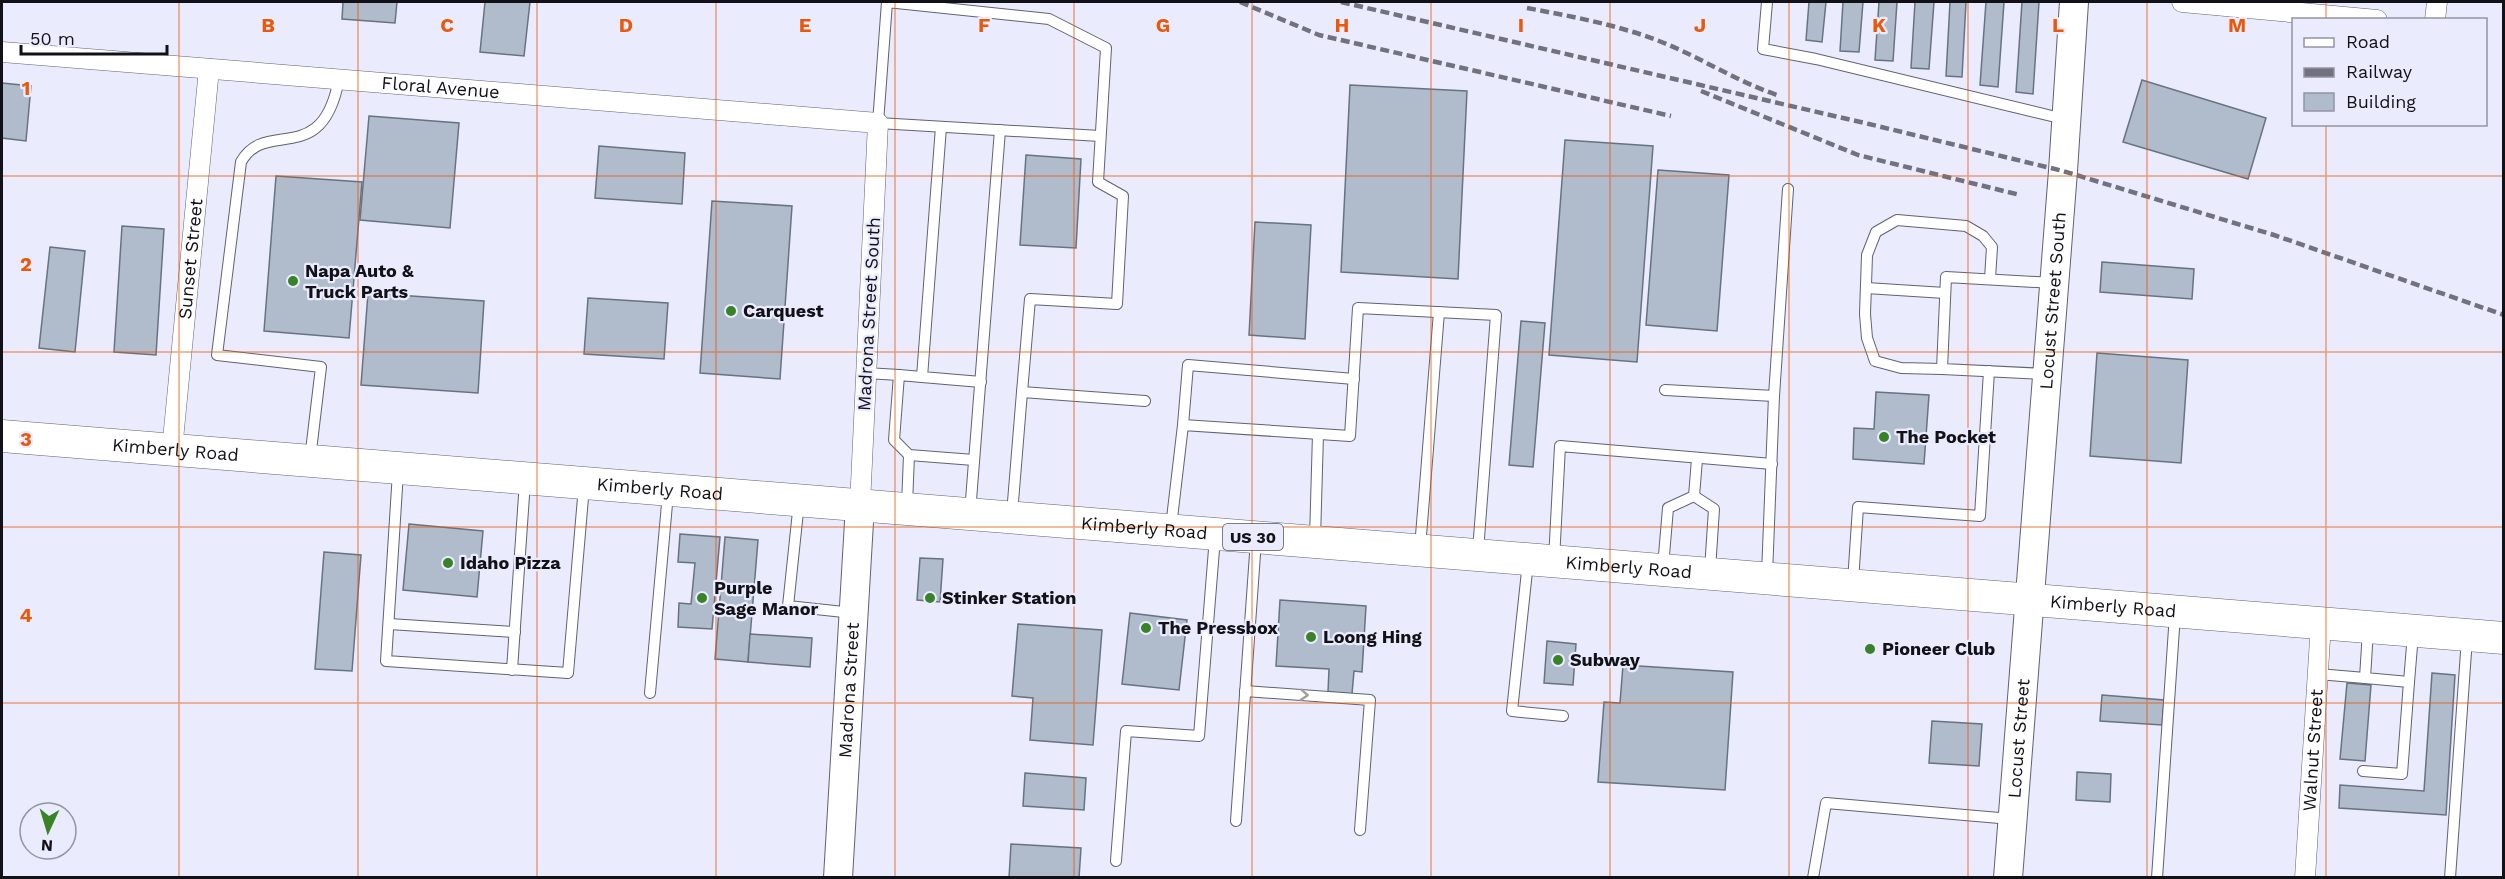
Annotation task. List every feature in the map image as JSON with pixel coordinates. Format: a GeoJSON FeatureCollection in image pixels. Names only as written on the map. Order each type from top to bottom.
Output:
{"type":"FeatureCollection","features":[{"type":"Feature","properties":{"kind":"main road","name":"Kimberly Road"},"geometry":{"type":"LineString","coordinates":[[2,436],[2504,638]]}},
{"type":"Feature","properties":{"kind":"street","name":"Locust Street South"},"geometry":{"type":"LineString","coordinates":[[2030,600],[2074,2]]}},
{"type":"Feature","properties":{"kind":"street"},"geometry":{"type":"LineString","coordinates":[[2182,2],[2355,18]]}},
{"type":"Feature","properties":{"kind":"street"},"geometry":{"type":"LineString","coordinates":[[2436,18],[2437,2]]}},
{"type":"Feature","properties":{"kind":"street","name":"Floral Avenue"},"geometry":{"type":"LineString","coordinates":[[2,52],[878,123]]}},
{"type":"Feature","properties":{"kind":"street","name":"Sunset Street"},"geometry":{"type":"LineString","coordinates":[[172,450],[209,69]]}},
{"type":"Feature","properties":{"kind":"street","name":"Madrona Street South"},"geometry":{"type":"LineString","coordinates":[[860,505],[878,123]]}},
{"type":"Feature","properties":{"kind":"street","name":"Madrona Street"},"geometry":{"type":"LineString","coordinates":[[838,878],[860,505]]}},
{"type":"Feature","properties":{"kind":"street","name":"Locust Street"},"geometry":{"type":"LineString","coordinates":[[2008,878],[2030,600]]}},
{"type":"Feature","properties":{"kind":"street","name":"Walnut Street"},"geometry":{"type":"LineString","coordinates":[[2305,878],[2321,623]]}},
{"type":"Feature","properties":{"kind":"lane"},"geometry":{"type":"LineString","coordinates":[[1012,518],[1030,299],[1117,304],[1123,196],[1098,182],[1106,48],[1049,19],[886,2],[878,123],[1100,136]]}},
{"type":"Feature","properties":{"kind":"lane"},"geometry":{"type":"LineString","coordinates":[[1767,2],[1763,50],[1816,59],[2066,119]]}},
{"type":"Feature","properties":{"kind":"lane"},"geometry":{"type":"LineString","coordinates":[[310,461],[321,367],[218,355],[241,162],[247,152],[259,144],[305,136],[318,129],[335,99],[339,79]]}},
{"type":"Feature","properties":{"kind":"lane"},"geometry":{"type":"LineString","coordinates":[[922,377],[940,127]]}},
{"type":"Feature","properties":{"kind":"lane"},"geometry":{"type":"LineString","coordinates":[[970,514],[1000,130]]}},
{"type":"Feature","properties":{"kind":"lane"},"geometry":{"type":"LineString","coordinates":[[1766,578],[1774,396],[1788,189]]}},
{"type":"Feature","properties":{"kind":"lane"},"geometry":{"type":"LineString","coordinates":[[1990,279],[1992,248],[1983,236],[1966,225],[1898,220],[1876,232],[1867,255],[1864,314],[1867,338],[1875,361],[1901,368],[2048,374]]}},
{"type":"Feature","properties":{"kind":"lane"},"geometry":{"type":"LineString","coordinates":[[1942,369],[1946,277],[2055,283]]}},
{"type":"Feature","properties":{"kind":"lane"},"geometry":{"type":"LineString","coordinates":[[1866,288],[1945,293]]}},
{"type":"Feature","properties":{"kind":"lane"},"geometry":{"type":"LineString","coordinates":[[1183,425],[1350,436],[1358,308],[1496,315],[1478,555]]}},
{"type":"Feature","properties":{"kind":"lane"},"geometry":{"type":"LineString","coordinates":[[1420,550],[1439,312]]}},
{"type":"Feature","properties":{"kind":"lane"},"geometry":{"type":"LineString","coordinates":[[1171,530],[1188,365],[1354,379]]}},
{"type":"Feature","properties":{"kind":"lane"},"geometry":{"type":"LineString","coordinates":[[1853,585],[1858,507],[1980,516],[1989,371]]}},
{"type":"Feature","properties":{"kind":"lane"},"geometry":{"type":"LineString","coordinates":[[866,373],[981,382]]}},
{"type":"Feature","properties":{"kind":"lane"},"geometry":{"type":"LineString","coordinates":[[899,375],[894,440],[909,455],[974,460]]}},
{"type":"Feature","properties":{"kind":"lane"},"geometry":{"type":"LineString","coordinates":[[1665,390],[1774,396]]}},
{"type":"Feature","properties":{"kind":"lane"},"geometry":{"type":"LineString","coordinates":[[1022,392],[1145,401]]}},
{"type":"Feature","properties":{"kind":"lane"},"geometry":{"type":"LineString","coordinates":[[1314,542],[1318,434]]}},
{"type":"Feature","properties":{"kind":"lane"},"geometry":{"type":"LineString","coordinates":[[1563,716],[1512,711],[1560,446],[1772,464]]}},
{"type":"Feature","properties":{"kind":"lane"},"geometry":{"type":"LineString","coordinates":[[906,509],[909,455]]}},
{"type":"Feature","properties":{"kind":"lane"},"geometry":{"type":"LineString","coordinates":[[1694,496],[1697,459]]}},
{"type":"Feature","properties":{"kind":"lane"},"geometry":{"type":"LineString","coordinates":[[399,468],[386,661],[568,674],[585,483]]}},
{"type":"Feature","properties":{"kind":"lane"},"geometry":{"type":"LineString","coordinates":[[512,669],[526,478]]}},
{"type":"Feature","properties":{"kind":"lane"},"geometry":{"type":"LineString","coordinates":[[650,693],[669,490]]}},
{"type":"Feature","properties":{"kind":"lane"},"geometry":{"type":"LineString","coordinates":[[1663,570],[1668,508],[1694,496]]}},
{"type":"Feature","properties":{"kind":"lane"},"geometry":{"type":"LineString","coordinates":[[1694,496],[1714,509],[1709,574]]}},
{"type":"Feature","properties":{"kind":"lane"},"geometry":{"type":"LineString","coordinates":[[800,500],[788,606],[854,613]]}},
{"type":"Feature","properties":{"kind":"lane"},"geometry":{"type":"LineString","coordinates":[[1116,861],[1126,731],[1199,736],[1215,533]]}},
{"type":"Feature","properties":{"kind":"lane"},"geometry":{"type":"LineString","coordinates":[[1236,821],[1256,537]]}},
{"type":"Feature","properties":{"kind":"lane"},"geometry":{"type":"LineString","coordinates":[[2157,878],[2176,612]]}},
{"type":"Feature","properties":{"kind":"lane"},"geometry":{"type":"LineString","coordinates":[[388,624],[515,632]]}},
{"type":"Feature","properties":{"kind":"lane"},"geometry":{"type":"LineString","coordinates":[[2365,678],[2368,627]]}},
{"type":"Feature","properties":{"kind":"lane"},"geometry":{"type":"LineString","coordinates":[[2362,771],[2402,774],[2413,630]]}},
{"type":"Feature","properties":{"kind":"lane"},"geometry":{"type":"LineString","coordinates":[[2450,878],[2468,635]]}},
{"type":"Feature","properties":{"kind":"lane"},"geometry":{"type":"LineString","coordinates":[[2318,674],[2409,682]]}},
{"type":"Feature","properties":{"kind":"lane"},"geometry":{"type":"LineString","coordinates":[[1245,691],[1370,700],[1360,830]]}},
{"type":"Feature","properties":{"kind":"lane"},"geometry":{"type":"LineString","coordinates":[[1813,878],[1826,802],[2011,819]]}},
{"type":"Feature","properties":{"kind":"building"},"geometry":{"type":"Polygon","coordinates":[[[343,2],[397,2],[395,23],[342,19],[343,2]]]}},
{"type":"Feature","properties":{"kind":"building"},"geometry":{"type":"Polygon","coordinates":[[[485,2],[530,2],[524,56],[480,52],[485,2]]]}},
{"type":"Feature","properties":{"kind":"building"},"geometry":{"type":"Polygon","coordinates":[[[1809,2],[1826,2],[1822,42],[1806,40],[1809,2]]]}},
{"type":"Feature","properties":{"kind":"building"},"geometry":{"type":"Polygon","coordinates":[[[1843,2],[1863,2],[1859,52],[1840,51],[1843,2]]]}},
{"type":"Feature","properties":{"kind":"building"},"geometry":{"type":"Polygon","coordinates":[[[1879,2],[1897,2],[1893,61],[1875,60],[1879,2]]]}},
{"type":"Feature","properties":{"kind":"building"},"geometry":{"type":"Polygon","coordinates":[[[1915,2],[1934,2],[1929,69],[1911,68],[1915,2]]]}},
{"type":"Feature","properties":{"kind":"building"},"geometry":{"type":"Polygon","coordinates":[[[1950,2],[1966,2],[1962,77],[1946,76],[1950,2]]]}},
{"type":"Feature","properties":{"kind":"building"},"geometry":{"type":"Polygon","coordinates":[[[1986,2],[2004,2],[1998,87],[1980,85],[1986,2]]]}},
{"type":"Feature","properties":{"kind":"building"},"geometry":{"type":"Polygon","coordinates":[[[2022,2],[2039,2],[2033,94],[2016,92],[2022,2]]]}},
{"type":"Feature","properties":{"kind":"building"},"geometry":{"type":"Polygon","coordinates":[[[2142,80],[2266,118],[2248,179],[2123,142],[2142,80]]]}},
{"type":"Feature","properties":{"kind":"building"},"geometry":{"type":"Polygon","coordinates":[[[2,83],[31,86],[26,141],[2,138],[2,83]]]}},
{"type":"Feature","properties":{"kind":"building"},"geometry":{"type":"Polygon","coordinates":[[[1350,85],[1467,91],[1458,279],[1341,272],[1350,85]]]}},
{"type":"Feature","properties":{"kind":"building"},"geometry":{"type":"Polygon","coordinates":[[[369,116],[459,123],[450,228],[360,220],[369,116]]]}},
{"type":"Feature","properties":{"kind":"building"},"geometry":{"type":"Polygon","coordinates":[[[1565,140],[1653,146],[1637,362],[1549,355],[1565,140]]]}},
{"type":"Feature","properties":{"kind":"building"},"geometry":{"type":"Polygon","coordinates":[[[599,146],[685,153],[682,204],[595,198],[599,146]]]}},
{"type":"Feature","properties":{"kind":"building"},"geometry":{"type":"Polygon","coordinates":[[[1026,155],[1081,159],[1076,248],[1020,245],[1026,155]]]}},
{"type":"Feature","properties":{"kind":"building"},"geometry":{"type":"Polygon","coordinates":[[[1658,170],[1729,175],[1717,331],[1646,325],[1658,170]]]}},
{"type":"Feature","properties":{"kind":"building"},"geometry":{"type":"Polygon","coordinates":[[[276,176],[362,182],[349,338],[264,331],[276,176]]]}},
{"type":"Feature","properties":{"kind":"building"},"geometry":{"type":"Polygon","coordinates":[[[712,201],[792,206],[780,379],[700,373],[712,201]]]}},
{"type":"Feature","properties":{"kind":"building"},"geometry":{"type":"Polygon","coordinates":[[[1255,222],[1311,225],[1305,339],[1249,335],[1255,222]]]}},
{"type":"Feature","properties":{"kind":"building"},"geometry":{"type":"Polygon","coordinates":[[[122,226],[164,229],[156,355],[114,352],[122,226]]]}},
{"type":"Feature","properties":{"kind":"building"},"geometry":{"type":"Polygon","coordinates":[[[50,247],[85,251],[75,352],[39,348],[50,247]]]}},
{"type":"Feature","properties":{"kind":"building"},"geometry":{"type":"Polygon","coordinates":[[[2102,262],[2194,269],[2192,299],[2100,292],[2102,262]]]}},
{"type":"Feature","properties":{"kind":"building"},"geometry":{"type":"Polygon","coordinates":[[[368,293],[484,301],[478,393],[361,385],[368,293]]]}},
{"type":"Feature","properties":{"kind":"building"},"geometry":{"type":"Polygon","coordinates":[[[588,298],[668,303],[664,359],[584,354],[588,298]]]}},
{"type":"Feature","properties":{"kind":"building"},"geometry":{"type":"Polygon","coordinates":[[[1521,321],[1545,323],[1533,467],[1509,465],[1521,321]]]}},
{"type":"Feature","properties":{"kind":"building"},"geometry":{"type":"Polygon","coordinates":[[[2097,353],[2188,360],[2181,463],[2090,456],[2097,353]]]}},
{"type":"Feature","properties":{"kind":"building"},"geometry":{"type":"Polygon","coordinates":[[[1876,392],[1929,395],[1924,464],[1853,459],[1854,428],[1874,429],[1876,392]]]}},
{"type":"Feature","properties":{"kind":"building"},"geometry":{"type":"Polygon","coordinates":[[[409,524],[483,531],[477,597],[403,590],[409,524]]]}},
{"type":"Feature","properties":{"kind":"building"},"geometry":{"type":"Polygon","coordinates":[[[680,534],[720,537],[712,629],[678,627],[679,603],[691,604],[695,563],[678,562],[680,534]]]}},
{"type":"Feature","properties":{"kind":"building"},"geometry":{"type":"Polygon","coordinates":[[[725,537],[758,540],[748,662],[715,659],[725,537]]]}},
{"type":"Feature","properties":{"kind":"building"},"geometry":{"type":"Polygon","coordinates":[[[324,552],[361,555],[352,671],[315,669],[324,552]]]}},
{"type":"Feature","properties":{"kind":"building"},"geometry":{"type":"Polygon","coordinates":[[[920,558],[943,559],[940,602],[917,600],[920,558]]]}},
{"type":"Feature","properties":{"kind":"building"},"geometry":{"type":"Polygon","coordinates":[[[1280,600],[1366,606],[1362,672],[1354,671],[1352,694],[1328,692],[1329,669],[1276,666],[1280,600]]]}},
{"type":"Feature","properties":{"kind":"building"},"geometry":{"type":"Polygon","coordinates":[[[1130,613],[1187,620],[1179,690],[1122,684],[1130,613]]]}},
{"type":"Feature","properties":{"kind":"building"},"geometry":{"type":"Polygon","coordinates":[[[1018,624],[1102,630],[1093,745],[1030,740],[1033,698],[1012,696],[1018,624]]]}},
{"type":"Feature","properties":{"kind":"building"},"geometry":{"type":"Polygon","coordinates":[[[750,634],[812,638],[810,667],[748,662],[750,634]]]}},
{"type":"Feature","properties":{"kind":"building"},"geometry":{"type":"Polygon","coordinates":[[[1547,641],[1576,644],[1573,685],[1544,683],[1547,641]]]}},
{"type":"Feature","properties":{"kind":"building"},"geometry":{"type":"Polygon","coordinates":[[[1623,665],[1733,672],[1725,790],[1598,782],[1604,702],[1620,703],[1623,665]]]}},
{"type":"Feature","properties":{"kind":"building"},"geometry":{"type":"Polygon","coordinates":[[[2432,673],[2455,675],[2446,815],[2339,808],[2340,785],[2424,791],[2432,673]]]}},
{"type":"Feature","properties":{"kind":"building"},"geometry":{"type":"Polygon","coordinates":[[[2347,683],[2371,685],[2365,761],[2340,759],[2347,683]]]}},
{"type":"Feature","properties":{"kind":"building"},"geometry":{"type":"Polygon","coordinates":[[[2102,695],[2164,700],[2162,725],[2100,721],[2102,695]]]}},
{"type":"Feature","properties":{"kind":"building"},"geometry":{"type":"Polygon","coordinates":[[[1932,721],[1982,724],[1979,766],[1929,763],[1932,721]]]}},
{"type":"Feature","properties":{"kind":"building"},"geometry":{"type":"Polygon","coordinates":[[[2077,772],[2111,774],[2110,802],[2076,800],[2077,772]]]}},
{"type":"Feature","properties":{"kind":"building"},"geometry":{"type":"Polygon","coordinates":[[[1025,773],[1086,778],[1084,810],[1023,806],[1025,773]]]}},
{"type":"Feature","properties":{"kind":"building"},"geometry":{"type":"Polygon","coordinates":[[[1011,844],[1081,848],[1079,878],[1009,878],[1011,844]]]}},
{"type":"Feature","properties":{"kind":"railway"},"geometry":{"type":"LineString","coordinates":[[1240,2],[1319,35],[1671,116]]}},
{"type":"Feature","properties":{"kind":"railway"},"geometry":{"type":"LineString","coordinates":[[1341,2],[2063,171],[2274,235],[2504,315]]}},
{"type":"Feature","properties":{"kind":"railway"},"geometry":{"type":"LineString","coordinates":[[1527,8],[1635,32],[1683,51],[1749,84],[1777,95]]}},
{"type":"Feature","properties":{"kind":"railway"},"geometry":{"type":"LineString","coordinates":[[1701,91],[1858,155],[2020,195]]}},
{"type":"Feature","properties":{"kind":"place","name":"Napa Auto & Truck Parts"},"geometry":{"type":"Point","coordinates":[293,281]}},
{"type":"Feature","properties":{"kind":"place","name":"Carquest"},"geometry":{"type":"Point","coordinates":[731,311]}},
{"type":"Feature","properties":{"kind":"place","name":"The Pocket"},"geometry":{"type":"Point","coordinates":[1884,437]}},
{"type":"Feature","properties":{"kind":"place","name":"Idaho Pizza"},"geometry":{"type":"Point","coordinates":[448,563]}},
{"type":"Feature","properties":{"kind":"place","name":"Purple Sage Manor"},"geometry":{"type":"Point","coordinates":[702,598]}},
{"type":"Feature","properties":{"kind":"place","name":"Stinker Station"},"geometry":{"type":"Point","coordinates":[930,598]}},
{"type":"Feature","properties":{"kind":"place","name":"The Pressbox"},"geometry":{"type":"Point","coordinates":[1146,628]}},
{"type":"Feature","properties":{"kind":"place","name":"Loong Hing"},"geometry":{"type":"Point","coordinates":[1311,637]}},
{"type":"Feature","properties":{"kind":"place","name":"Pioneer Club"},"geometry":{"type":"Point","coordinates":[1870,649]}},
{"type":"Feature","properties":{"kind":"place","name":"Subway"},"geometry":{"type":"Point","coordinates":[1558,660]}}]}
